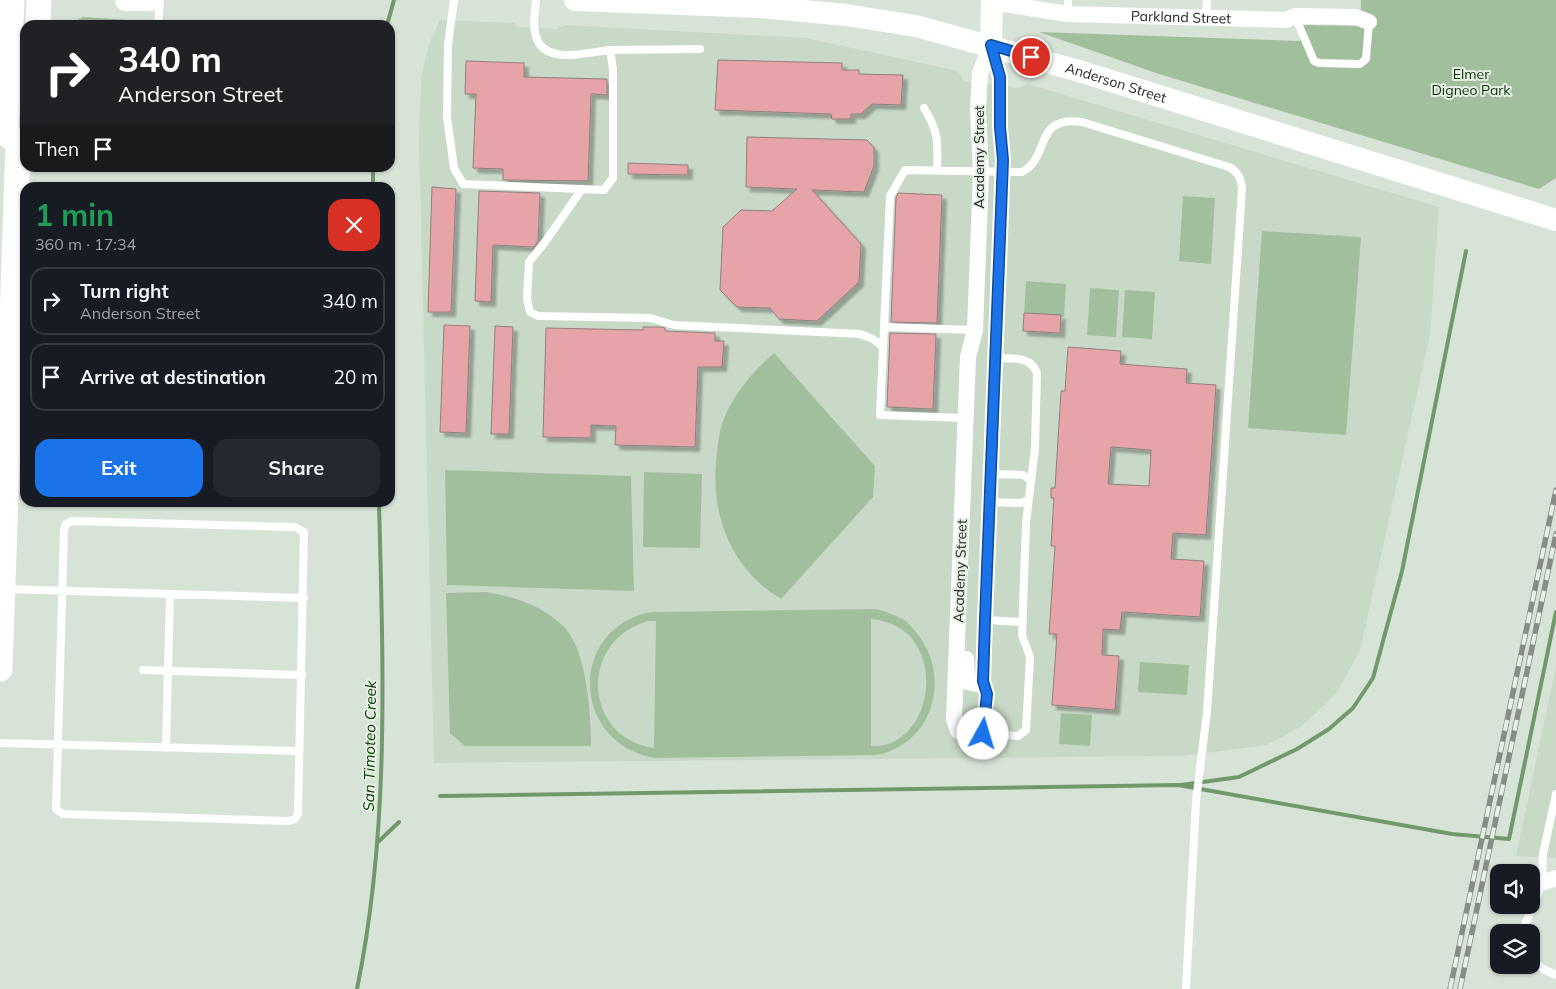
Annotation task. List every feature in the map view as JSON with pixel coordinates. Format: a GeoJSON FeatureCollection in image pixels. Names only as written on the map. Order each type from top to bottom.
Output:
{"type":"FeatureCollection","features":[{"type":"Feature","properties":{"kind":"main road"},"geometry":{"type":"LineString","coordinates":[[0,669],[2,595],[17,404],[15,352],[20,255],[13,178],[14,142],[6,133],[4,109],[12,0]]}},
{"type":"Feature","properties":{"kind":"main road"},"geometry":{"type":"LineString","coordinates":[[38,20],[39,0]]}},
{"type":"Feature","properties":{"kind":"main road"},"geometry":{"type":"LineString","coordinates":[[126,0],[149,0]]}},
{"type":"Feature","properties":{"kind":"main road","name":"Anderson Street"},"geometry":{"type":"LineString","coordinates":[[575,0],[761,7],[846,15],[916,26],[991,45],[1547,218]]}},
{"type":"Feature","properties":{"kind":"main road","name":"Academy Street"},"geometry":{"type":"LineString","coordinates":[[991,45],[992,1]]}},
{"type":"Feature","properties":{"kind":"street","name":"Parkland Street"},"geometry":{"type":"LineString","coordinates":[[992,1],[1206,18],[1286,20],[1295,16],[1356,17],[1369,22]]}},
{"type":"Feature","properties":{"kind":"street","name":"Academy Street"},"geometry":{"type":"LineString","coordinates":[[983,681],[971,684],[965,678],[978,358],[975,330],[981,173],[978,110],[980,73],[991,45]]}},
{"type":"Feature","properties":{"kind":"street","name":"Academy Street"},"geometry":{"type":"LineString","coordinates":[[975,330],[968,357],[954,719],[958,731],[971,736],[983,734],[987,694],[983,681],[1002,173],[1000,77],[991,45]]}},
{"type":"Feature","properties":{"kind":"lane"},"geometry":{"type":"LineString","coordinates":[[158,20],[160,0]]}},
{"type":"Feature","properties":{"kind":"lane"},"geometry":{"type":"LineString","coordinates":[[454,0],[448,45],[447,117],[454,168],[464,184],[604,190],[613,178],[613,69],[610,50]]}},
{"type":"Feature","properties":{"kind":"lane"},"geometry":{"type":"LineString","coordinates":[[536,0],[537,40],[546,52],[560,55],[610,50],[700,49]]}},
{"type":"Feature","properties":{"kind":"lane"},"geometry":{"type":"LineString","coordinates":[[1206,18],[1207,0]]}},
{"type":"Feature","properties":{"kind":"lane"},"geometry":{"type":"LineString","coordinates":[[1295,16],[1314,61],[1319,63],[1360,64],[1366,59],[1369,22]]}},
{"type":"Feature","properties":{"kind":"lane"},"geometry":{"type":"LineString","coordinates":[[924,108],[935,125],[938,145],[937,171]]}},
{"type":"Feature","properties":{"kind":"lane"},"geometry":{"type":"LineString","coordinates":[[966,418],[880,415],[890,196],[905,170],[981,173],[1022,172],[1032,164],[1048,131],[1056,123],[1069,120],[1082,122],[1229,167],[1237,172],[1241,178],[1242,199],[1207,712],[1196,801],[1186,989]]}},
{"type":"Feature","properties":{"kind":"lane"},"geometry":{"type":"LineString","coordinates":[[582,189],[529,262],[527,299],[530,312],[538,316],[650,318],[674,325],[860,334],[873,339],[883,347]]}},
{"type":"Feature","properties":{"kind":"lane"},"geometry":{"type":"LineString","coordinates":[[884,327],[975,330]]}},
{"type":"Feature","properties":{"kind":"lane"},"geometry":{"type":"LineString","coordinates":[[983,734],[1018,736],[1026,730],[1030,657],[1022,635],[1028,500],[1035,448],[1037,373],[1034,363],[1026,360],[995,358]]}},
{"type":"Feature","properties":{"kind":"lane"},"geometry":{"type":"LineString","coordinates":[[990,474],[1023,475],[1030,478]]}},
{"type":"Feature","properties":{"kind":"lane"},"geometry":{"type":"LineString","coordinates":[[989,502],[1021,503],[1028,500]]}},
{"type":"Feature","properties":{"kind":"lane"},"geometry":{"type":"LineString","coordinates":[[72,521],[294,527],[304,532],[304,598],[298,814],[295,819],[278,821],[63,814],[56,809],[64,530],[66,524],[72,521]]}},
{"type":"Feature","properties":{"kind":"lane"},"geometry":{"type":"LineString","coordinates":[[2,595],[62,591],[304,598]]}},
{"type":"Feature","properties":{"kind":"lane"},"geometry":{"type":"LineString","coordinates":[[166,748],[170,594]]}},
{"type":"Feature","properties":{"kind":"lane"},"geometry":{"type":"LineString","coordinates":[[985,620],[1023,622]]}},
{"type":"Feature","properties":{"kind":"lane"},"geometry":{"type":"LineString","coordinates":[[143,670],[302,675]]}},
{"type":"Feature","properties":{"kind":"lane"},"geometry":{"type":"LineString","coordinates":[[0,743],[299,751]]}},
{"type":"Feature","properties":{"kind":"lane"},"geometry":{"type":"LineString","coordinates":[[1526,924],[1549,881],[1543,854],[1556,794]]}},
{"type":"Feature","properties":{"kind":"lane"},"geometry":{"type":"LineString","coordinates":[[1540,967],[1556,976]]}},
{"type":"Feature","properties":{"kind":"shaded area"},"geometry":{"type":"Polygon","coordinates":[[[440,20],[514,23],[517,27],[556,29],[566,25],[806,38],[958,71],[964,81],[1018,88],[1028,84],[1439,207],[1430,335],[1360,651],[1335,695],[1302,726],[1267,745],[1182,756],[434,763],[419,141],[421,77],[429,44],[440,20]]]}},
{"type":"Feature","properties":{"kind":"shaded area"},"geometry":{"type":"Polygon","coordinates":[[[1556,666],[1556,858],[1516,856],[1556,666]]]}},
{"type":"Feature","properties":{"kind":"green space","name":"Elmer Digneo Park"},"geometry":{"type":"Polygon","coordinates":[[[1361,0],[1556,0],[1556,178],[1539,189],[1159,74],[1039,32],[1300,41],[1301,25],[1360,26],[1361,0]]]}},
{"type":"Feature","properties":{"kind":"green space"},"geometry":{"type":"Polygon","coordinates":[[[83,17],[127,20],[78,20],[83,17]]]}},
{"type":"Feature","properties":{"kind":"green space"},"geometry":{"type":"Polygon","coordinates":[[[1183,196],[1215,198],[1211,264],[1179,261],[1183,196]]]}},
{"type":"Feature","properties":{"kind":"green space"},"geometry":{"type":"Polygon","coordinates":[[[1262,231],[1361,237],[1346,435],[1248,428],[1262,231]]]}},
{"type":"Feature","properties":{"kind":"green space"},"geometry":{"type":"Polygon","coordinates":[[[1026,281],[1066,284],[1064,317],[1024,315],[1026,281]]]}},
{"type":"Feature","properties":{"kind":"green space"},"geometry":{"type":"Polygon","coordinates":[[[1090,288],[1119,290],[1116,337],[1087,335],[1090,288]]]}},
{"type":"Feature","properties":{"kind":"green space"},"geometry":{"type":"Polygon","coordinates":[[[1125,290],[1155,292],[1152,339],[1122,337],[1125,290]]]}},
{"type":"Feature","properties":{"kind":"green space"},"geometry":{"type":"Polygon","coordinates":[[[774,353],[875,466],[873,497],[781,599],[763,586],[748,571],[726,536],[716,496],[715,474],[719,439],[725,416],[734,398],[746,382],[774,353]]]}},
{"type":"Feature","properties":{"kind":"green space"},"geometry":{"type":"Polygon","coordinates":[[[445,470],[631,476],[634,591],[447,585],[445,470]]]}},
{"type":"Feature","properties":{"kind":"green space"},"geometry":{"type":"Polygon","coordinates":[[[644,472],[702,474],[700,548],[643,547],[644,472]]]}},
{"type":"Feature","properties":{"kind":"green space"},"geometry":{"type":"Polygon","coordinates":[[[486,592],[518,600],[538,608],[557,620],[565,628],[578,652],[583,667],[589,701],[591,746],[465,746],[450,733],[446,593],[486,592]]]}},
{"type":"Feature","properties":{"kind":"green space"},"geometry":{"type":"Polygon","coordinates":[[[877,609],[887,612],[903,619],[910,626],[921,639],[930,656],[934,674],[934,692],[930,709],[922,725],[910,738],[895,749],[877,755],[655,758],[627,748],[607,731],[594,709],[590,685],[593,661],[605,639],[624,622],[651,612],[877,609]],[[871,619],[871,746],[893,742],[910,729],[921,709],[926,687],[924,663],[915,642],[897,627],[871,619]],[[648,621],[625,632],[609,648],[600,667],[598,688],[602,709],[613,727],[630,740],[654,748],[656,621],[648,621]]]}},
{"type":"Feature","properties":{"kind":"green space"},"geometry":{"type":"Polygon","coordinates":[[[1140,662],[1189,665],[1187,695],[1138,692],[1140,662]]]}},
{"type":"Feature","properties":{"kind":"green space"},"geometry":{"type":"Polygon","coordinates":[[[1061,713],[1092,715],[1090,746],[1059,744],[1061,713]]]}},
{"type":"Feature","properties":{"kind":"building"},"geometry":{"type":"Polygon","coordinates":[[[718,60],[842,63],[842,70],[859,70],[859,74],[903,75],[901,105],[872,104],[861,114],[851,114],[851,119],[832,119],[831,114],[715,110],[718,60]]]}},
{"type":"Feature","properties":{"kind":"building"},"geometry":{"type":"Polygon","coordinates":[[[466,61],[524,63],[524,77],[607,79],[607,95],[591,94],[588,181],[503,180],[503,169],[473,168],[476,94],[465,94],[466,61]]]}},
{"type":"Feature","properties":{"kind":"building"},"geometry":{"type":"Polygon","coordinates":[[[747,137],[867,140],[874,148],[874,166],[864,192],[812,190],[861,244],[859,282],[817,321],[779,319],[770,308],[737,307],[720,290],[723,227],[741,210],[772,211],[797,189],[746,187],[747,137]]]}},
{"type":"Feature","properties":{"kind":"building"},"geometry":{"type":"Polygon","coordinates":[[[628,163],[688,165],[688,175],[628,174],[628,163]]]}},
{"type":"Feature","properties":{"kind":"building"},"geometry":{"type":"Polygon","coordinates":[[[432,187],[456,189],[451,312],[428,312],[432,187]]]}},
{"type":"Feature","properties":{"kind":"building"},"geometry":{"type":"Polygon","coordinates":[[[479,191],[540,193],[538,241],[534,247],[493,245],[491,302],[475,301],[479,191]]]}},
{"type":"Feature","properties":{"kind":"building"},"geometry":{"type":"Polygon","coordinates":[[[898,193],[942,195],[937,323],[891,322],[896,198],[898,193]]]}},
{"type":"Feature","properties":{"kind":"building"},"geometry":{"type":"Polygon","coordinates":[[[1024,313],[1061,315],[1060,333],[1023,331],[1024,313]]]}},
{"type":"Feature","properties":{"kind":"building"},"geometry":{"type":"Polygon","coordinates":[[[444,325],[470,326],[466,433],[440,432],[444,325]]]}},
{"type":"Feature","properties":{"kind":"building"},"geometry":{"type":"Polygon","coordinates":[[[495,326],[513,327],[509,434],[491,434],[495,326]]]}},
{"type":"Feature","properties":{"kind":"building"},"geometry":{"type":"Polygon","coordinates":[[[643,327],[661,327],[665,328],[665,331],[715,333],[715,341],[724,341],[722,367],[698,367],[695,447],[615,445],[616,426],[591,425],[591,438],[543,437],[546,328],[643,330],[643,327]]]}},
{"type":"Feature","properties":{"kind":"building"},"geometry":{"type":"Polygon","coordinates":[[[890,333],[936,334],[933,409],[887,407],[890,333]]]}},
{"type":"Feature","properties":{"kind":"building"},"geometry":{"type":"Polygon","coordinates":[[[1068,347],[1121,351],[1120,364],[1187,369],[1186,383],[1216,385],[1206,535],[1173,533],[1171,559],[1204,561],[1200,617],[1122,612],[1120,630],[1103,629],[1102,655],[1119,656],[1115,710],[1052,705],[1057,634],[1049,634],[1055,546],[1051,546],[1054,498],[1051,498],[1051,488],[1055,488],[1061,391],[1065,391],[1068,347]],[[1111,447],[1108,484],[1149,486],[1151,450],[1111,447]]]}},
{"type":"Feature","properties":{"kind":"waterway","name":"San Timoteo Creek"},"geometry":{"type":"LineString","coordinates":[[388,20],[394,0]]}},
{"type":"Feature","properties":{"kind":"waterway","name":"San Timoteo Creek"},"geometry":{"type":"LineString","coordinates":[[373,172],[373,182]]}},
{"type":"Feature","properties":{"kind":"waterway"},"geometry":{"type":"LineString","coordinates":[[1181,785],[1239,777],[1297,749],[1329,729],[1353,708],[1373,678],[1402,571],[1466,251]]}},
{"type":"Feature","properties":{"kind":"waterway","name":"San Timoteo Creek"},"geometry":{"type":"LineString","coordinates":[[357,989],[368,929],[380,808],[382,624],[379,507]]}},
{"type":"Feature","properties":{"kind":"waterway"},"geometry":{"type":"LineString","coordinates":[[440,796],[1178,785],[1452,834],[1509,839],[1556,612]]}},
{"type":"Feature","properties":{"kind":"waterway"},"geometry":{"type":"LineString","coordinates":[[378,842],[399,822]]}},
{"type":"Feature","properties":{"kind":"railway"},"geometry":{"type":"LineString","coordinates":[[1450,989],[1556,490]]}},
{"type":"Feature","properties":{"kind":"railway"},"geometry":{"type":"LineString","coordinates":[[1460,989],[1556,534]]}},
{"type":"Feature","properties":{"kind":"route"},"geometry":{"type":"LineString","coordinates":[[983,734],[987,694],[983,681],[1003,160],[999,108],[1000,77],[991,45],[1031,57]]}}]}
